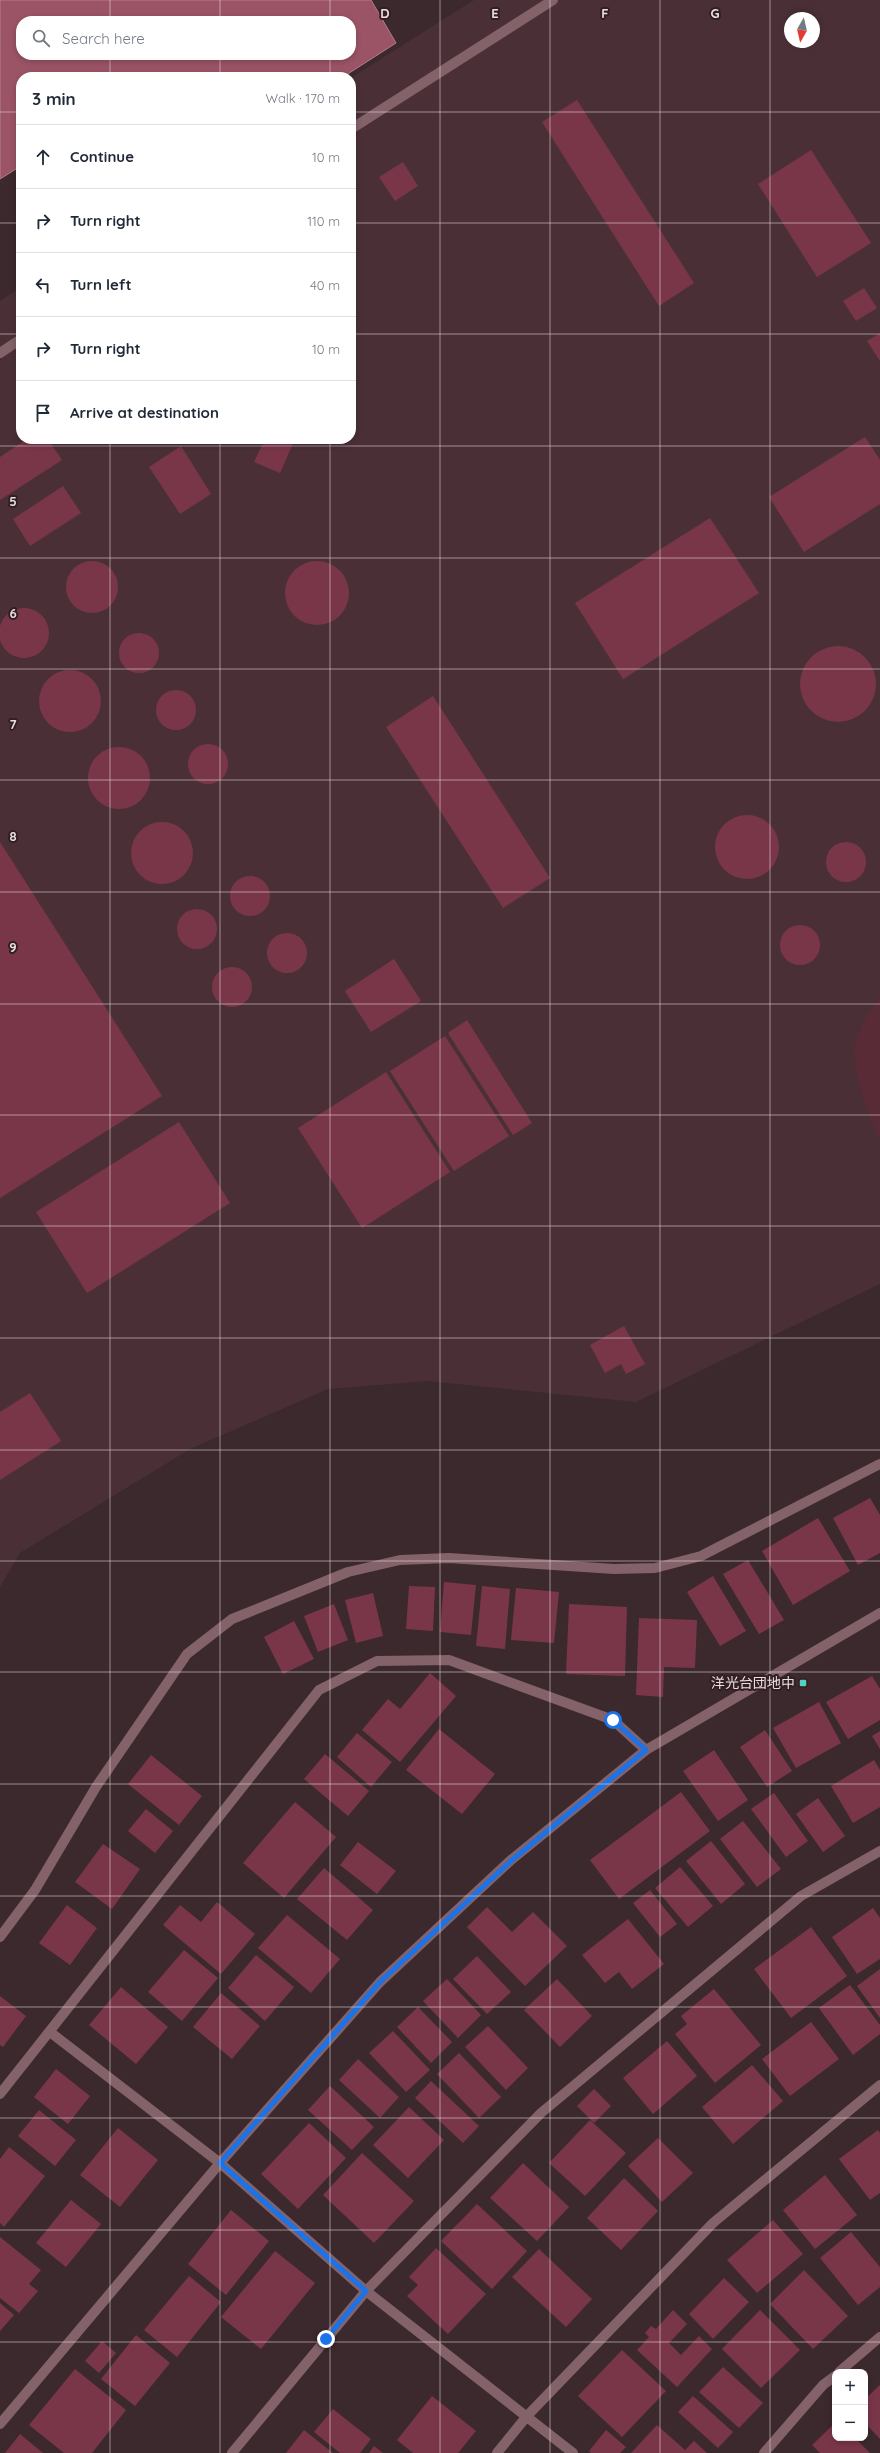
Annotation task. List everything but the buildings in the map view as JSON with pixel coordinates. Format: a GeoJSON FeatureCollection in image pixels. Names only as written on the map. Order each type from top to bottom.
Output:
{"type":"FeatureCollection","features":[{"type":"Feature","properties":{"kind":"street"},"geometry":{"type":"LineString","coordinates":[[356,126],[553,0]]}},
{"type":"Feature","properties":{"kind":"street"},"geometry":{"type":"LineString","coordinates":[[0,353],[16,342]]}},
{"type":"Feature","properties":{"kind":"street"},"geometry":{"type":"LineString","coordinates":[[0,1937],[35,1890],[96,1787],[187,1654],[232,1619],[348,1572],[400,1560],[449,1558],[614,1569],[656,1568],[701,1556],[880,1464]]}},
{"type":"Feature","properties":{"kind":"street"},"geometry":{"type":"LineString","coordinates":[[0,2424],[220,2163],[380,1982],[512,1860],[646,1750],[880,1613]]}},
{"type":"Feature","properties":{"kind":"street"},"geometry":{"type":"LineString","coordinates":[[0,2094],[319,1690],[377,1661],[449,1660],[613,1720],[646,1750]]}},
{"type":"Feature","properties":{"kind":"street"},"geometry":{"type":"LineString","coordinates":[[232,2453],[366,2291],[541,2113],[801,1896],[880,1851]]}},
{"type":"Feature","properties":{"kind":"street"},"geometry":{"type":"LineString","coordinates":[[50,2032],[220,2163],[366,2291],[573,2453]]}},
{"type":"Feature","properties":{"kind":"street"},"geometry":{"type":"LineString","coordinates":[[496,2453],[527,2416],[713,2223],[880,2085]]}},
{"type":"Feature","properties":{"kind":"street"},"geometry":{"type":"LineString","coordinates":[[843,2369],[880,2337]]}},
{"type":"Feature","properties":{"kind":"street"},"geometry":{"type":"LineString","coordinates":[[764,2453],[824,2385],[832,2378]]}},
{"type":"Feature","properties":{"kind":"shaded area"},"geometry":{"type":"Polygon","coordinates":[[[0,0],[371,0],[396,43],[351,72],[16,72],[16,169],[0,179],[0,0]]]}},
{"type":"Feature","properties":{"kind":"shaded area"},"geometry":{"type":"Polygon","coordinates":[[[474,0],[880,0],[880,996],[858,1031],[860,1087],[880,1143],[880,1284],[636,1402],[428,1381],[328,1389],[190,1449],[20,1553],[0,1587],[0,301],[16,290],[16,444],[356,444],[356,75],[474,0]]]}},
{"type":"Feature","properties":{"kind":"shaded area"},"geometry":{"type":"Polygon","coordinates":[[[880,996],[880,1143],[860,1087],[855,1057],[855,1043],[859,1030],[880,996]]]}},
{"type":"Feature","properties":{"kind":"place","name":"洋光台団地中"},"geometry":{"type":"Point","coordinates":[803,1683]}},
{"type":"Feature","properties":{"kind":"route"},"geometry":{"type":"LineString","coordinates":[[326,2339],[366,2291],[220,2163],[380,1982],[512,1860],[646,1750],[613,1720]]}}]}
